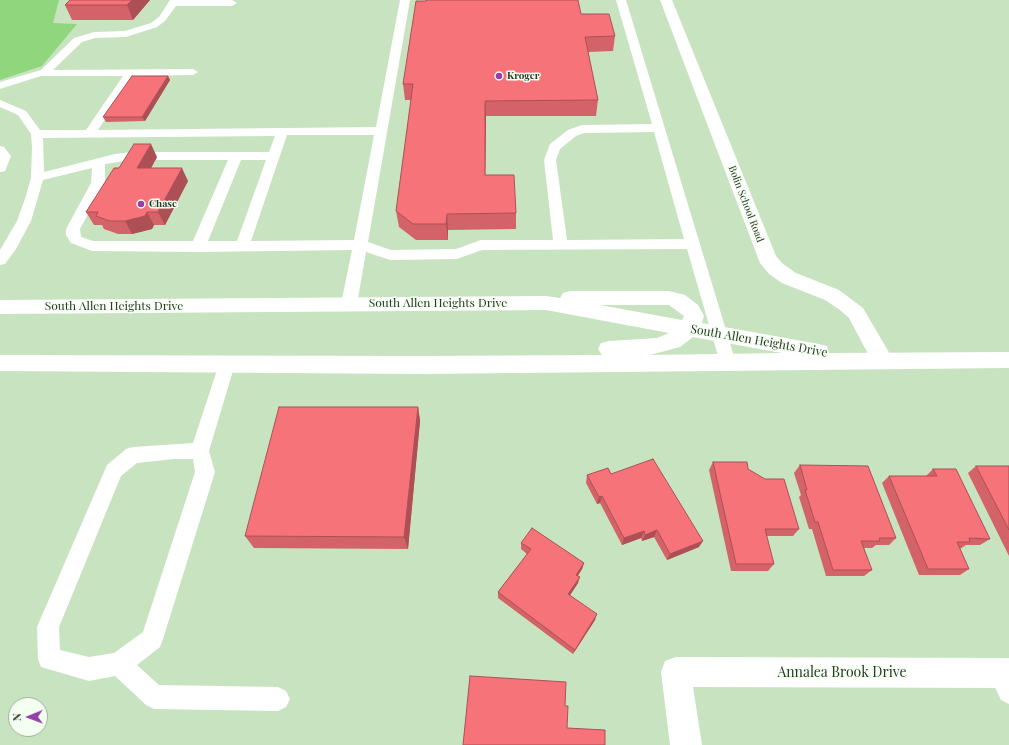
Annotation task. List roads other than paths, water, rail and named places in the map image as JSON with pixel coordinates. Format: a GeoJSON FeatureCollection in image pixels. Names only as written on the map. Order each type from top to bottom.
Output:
{"type":"FeatureCollection","features":[{"type":"Feature","properties":{"kind":"main road","name":"Bolin School Road"},"geometry":{"type":"LineString","coordinates":[[666,0],[767,258],[776,269],[789,278],[832,295],[856,313],[877,361]]}},
{"type":"Feature","properties":{"kind":"main road"},"geometry":{"type":"LineString","coordinates":[[454,365],[507,353],[657,346],[672,342],[684,334],[691,322],[691,310],[685,304],[669,298],[565,298],[546,303]]}},
{"type":"Feature","properties":{"kind":"main road","name":"South Allen Heights Drive"},"geometry":{"type":"LineString","coordinates":[[0,307],[546,303],[691,322],[720,334],[877,361]]}},
{"type":"Feature","properties":{"kind":"main road","name":"South Allen Heights Drive"},"geometry":{"type":"LineString","coordinates":[[0,363],[454,365],[1009,360]]}},
{"type":"Feature","properties":{"kind":"main road","name":"Annalea Brook Drive"},"geometry":{"type":"LineString","coordinates":[[686,745],[676,672],[1006,679]]}},
{"type":"Feature","properties":{"kind":"lane"},"geometry":{"type":"LineString","coordinates":[[349,304],[405,0]]}},
{"type":"Feature","properties":{"kind":"lane"},"geometry":{"type":"LineString","coordinates":[[621,0],[728,363]]}},
{"type":"Feature","properties":{"kind":"lane"},"geometry":{"type":"LineString","coordinates":[[44,73],[72,44],[78,40],[94,35],[126,34],[140,31],[154,25],[174,2],[232,3]]}},
{"type":"Feature","properties":{"kind":"lane"},"geometry":{"type":"LineString","coordinates":[[89,134],[131,72]]}},
{"type":"Feature","properties":{"kind":"lane"},"geometry":{"type":"LineString","coordinates":[[0,86],[44,73],[193,72]]}},
{"type":"Feature","properties":{"kind":"lane"},"geometry":{"type":"LineString","coordinates":[[0,103],[22,113],[37,134],[37,178],[32,199],[24,221],[6,246],[0,260]]}},
{"type":"Feature","properties":{"kind":"lane"},"geometry":{"type":"LineString","coordinates":[[561,244],[550,160],[554,147],[572,133],[582,129],[658,128]]}},
{"type":"Feature","properties":{"kind":"lane"},"geometry":{"type":"LineString","coordinates":[[37,134],[381,131]]}},
{"type":"Feature","properties":{"kind":"lane"},"geometry":{"type":"LineString","coordinates":[[242,246],[282,132]]}},
{"type":"Feature","properties":{"kind":"lane"},"geometry":{"type":"LineString","coordinates":[[0,150],[5,156],[0,168]]}},
{"type":"Feature","properties":{"kind":"lane"},"geometry":{"type":"LineString","coordinates":[[37,178],[98,162],[132,156],[274,156]]}},
{"type":"Feature","properties":{"kind":"lane"},"geometry":{"type":"LineString","coordinates":[[198,246],[236,156]]}},
{"type":"Feature","properties":{"kind":"lane"},"geometry":{"type":"LineString","coordinates":[[98,162],[98,183],[74,229],[73,235],[76,240],[83,244],[101,248],[360,245],[390,255],[457,254],[481,245],[693,244]]}},
{"type":"Feature","properties":{"kind":"lane"},"geometry":{"type":"LineString","coordinates":[[691,322],[709,298]]}},
{"type":"Feature","properties":{"kind":"lane"},"geometry":{"type":"LineString","coordinates":[[200,451],[174,451],[133,455],[114,471],[48,627],[49,659],[89,668],[120,664],[152,639],[205,472],[200,451],[227,364]]}},
{"type":"Feature","properties":{"kind":"lane"},"geometry":{"type":"LineString","coordinates":[[120,664],[154,697],[278,700]]}},
{"type":"Feature","properties":{"kind":"place","name":"Kroger"},"geometry":{"type":"Point","coordinates":[499,76]}},
{"type":"Feature","properties":{"kind":"place","name":"Chase"},"geometry":{"type":"Point","coordinates":[141,204]}}]}
